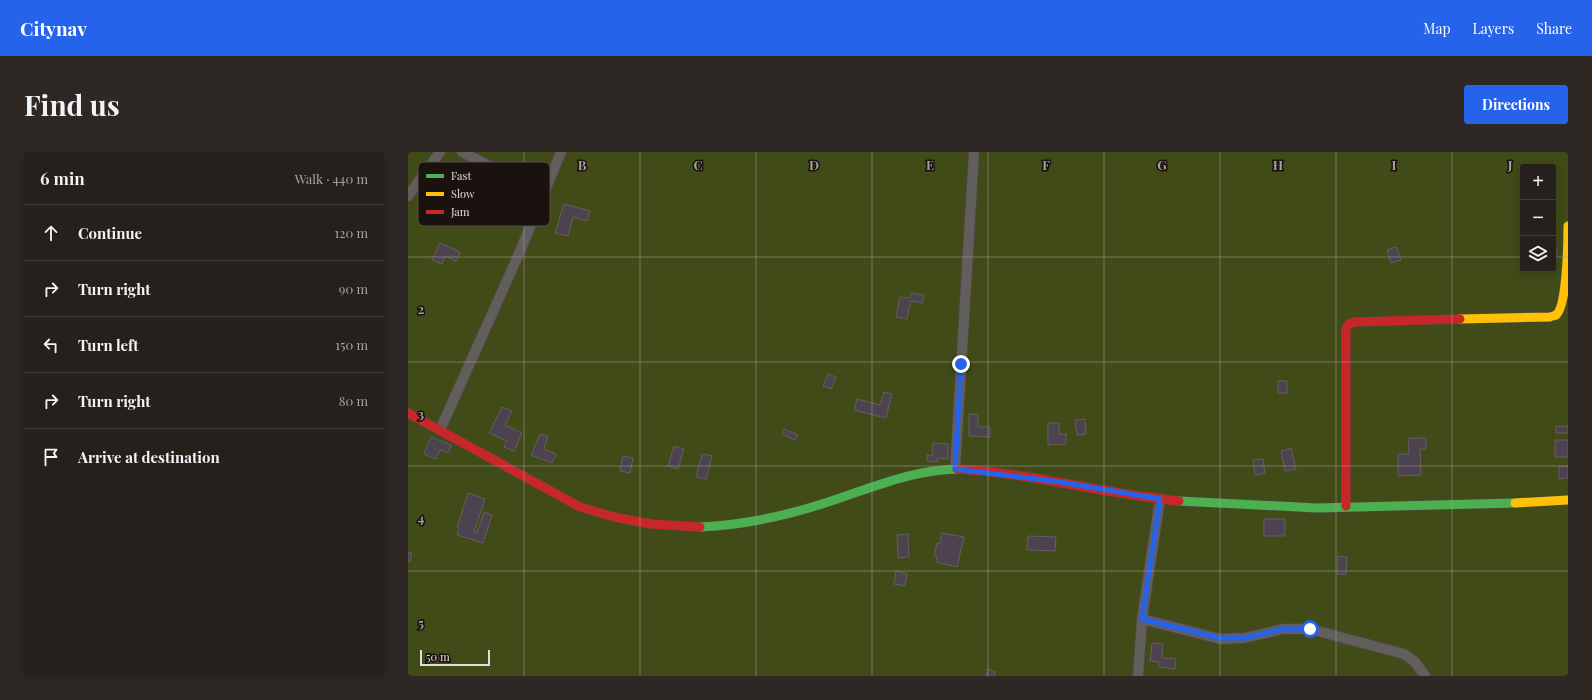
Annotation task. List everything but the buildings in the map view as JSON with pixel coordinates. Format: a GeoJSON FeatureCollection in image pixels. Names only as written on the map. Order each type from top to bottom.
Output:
{"type":"FeatureCollection","features":[{"type":"Feature","properties":{"kind":"street"},"geometry":{"type":"LineString","coordinates":[[433,162],[440,152]]}},
{"type":"Feature","properties":{"kind":"street"},"geometry":{"type":"LineString","coordinates":[[462,152],[482,162]]}},
{"type":"Feature","properties":{"kind":"street"},"geometry":{"type":"LineString","coordinates":[[550,178],[560,152]]}},
{"type":"Feature","properties":{"kind":"street"},"geometry":{"type":"LineString","coordinates":[[955,469],[974,152]]}},
{"type":"Feature","properties":{"kind":"street"},"geometry":{"type":"LineString","coordinates":[[408,196],[418,182]]}},
{"type":"Feature","properties":{"kind":"street"},"geometry":{"type":"LineString","coordinates":[[440,430],[530,226]]}},
{"type":"Feature","properties":{"kind":"street"},"geometry":{"type":"LineString","coordinates":[[1346,506],[1345,379],[1346,328],[1349,324],[1355,322],[1550,317],[1556,315],[1560,309],[1567,267],[1568,226]]}},
{"type":"Feature","properties":{"kind":"street"},"geometry":{"type":"LineString","coordinates":[[408,413],[580,507],[593,512],[672,527],[726,525],[761,520],[845,496],[878,483],[915,474],[955,469],[1060,482],[1160,499],[1319,508],[1346,506],[1493,504],[1568,500]]}},
{"type":"Feature","properties":{"kind":"street"},"geometry":{"type":"LineString","coordinates":[[1138,676],[1142,619],[1160,499]]}},
{"type":"Feature","properties":{"kind":"street"},"geometry":{"type":"LineString","coordinates":[[1142,619],[1220,638],[1244,638],[1283,629],[1310,629],[1404,654],[1415,662],[1425,676]]}},
{"type":"Feature","properties":{"kind":"green space"},"geometry":{"type":"Polygon","coordinates":[[[408,152],[1568,152],[1568,676],[408,676],[408,152]]]}},
{"type":"Feature","properties":{"kind":"traffic: fast"},"geometry":{"type":"LineString","coordinates":[[700,527],[748,522],[779,516],[810,508],[890,481],[923,473],[957,469]]}},
{"type":"Feature","properties":{"kind":"traffic: fast"},"geometry":{"type":"LineString","coordinates":[[1179,501],[1317,508],[1515,503]]}},
{"type":"Feature","properties":{"kind":"traffic: slow"},"geometry":{"type":"LineString","coordinates":[[1460,319],[1550,317],[1556,315],[1563,300],[1565,287],[1568,226]]}},
{"type":"Feature","properties":{"kind":"traffic: slow"},"geometry":{"type":"LineString","coordinates":[[1515,503],[1568,500]]}},
{"type":"Feature","properties":{"kind":"traffic: jam"},"geometry":{"type":"LineString","coordinates":[[1346,506],[1346,328],[1349,324],[1355,322],[1460,319]]}},
{"type":"Feature","properties":{"kind":"traffic: jam"},"geometry":{"type":"LineString","coordinates":[[408,413],[580,507],[614,517],[651,524],[700,527]]}},
{"type":"Feature","properties":{"kind":"traffic: jam"},"geometry":{"type":"LineString","coordinates":[[957,469],[1013,475],[1123,494],[1179,501]]}},
{"type":"Feature","properties":{"kind":"route"},"geometry":{"type":"LineString","coordinates":[[961,364],[955,469],[1060,482],[1160,499],[1142,619],[1220,638],[1244,638],[1283,629],[1310,629]]}}]}
